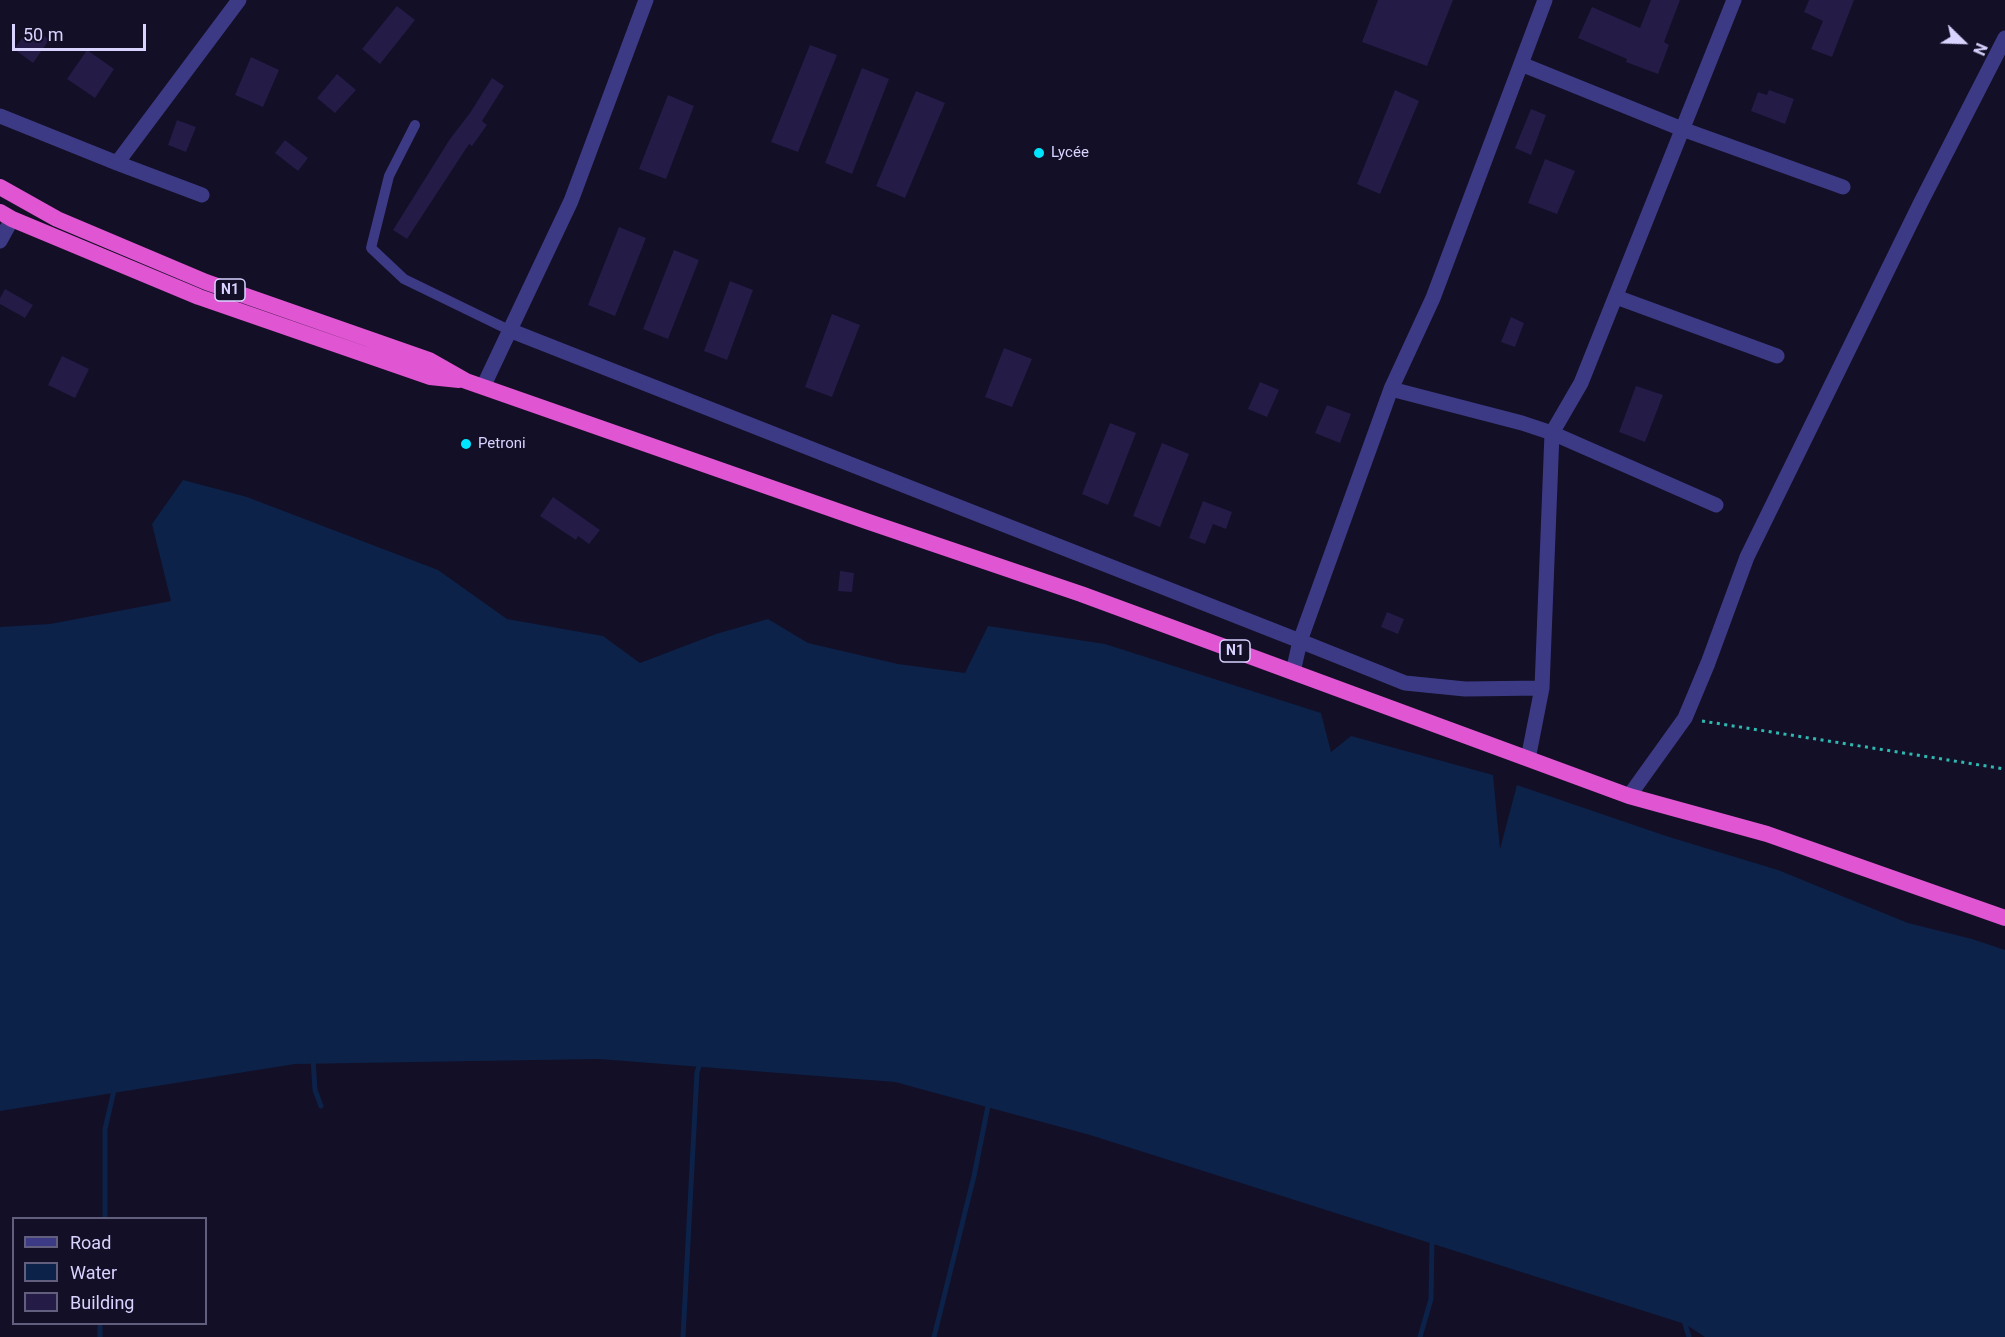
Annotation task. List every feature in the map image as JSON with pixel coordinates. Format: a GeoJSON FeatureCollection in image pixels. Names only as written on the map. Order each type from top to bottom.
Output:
{"type":"FeatureCollection","features":[{"type":"Feature","properties":{"kind":"highway","name":"N1"},"geometry":{"type":"LineString","coordinates":[[0,187],[57,219],[185,273],[429,360],[466,381],[1081,594],[1629,796],[1767,834],[2005,918]]}},
{"type":"Feature","properties":{"kind":"highway","name":"N1"},"geometry":{"type":"LineString","coordinates":[[6,215],[199,297],[430,377],[466,381]]}},
{"type":"Feature","properties":{"kind":"street"},"geometry":{"type":"LineString","coordinates":[[117,163],[239,0]]}},
{"type":"Feature","properties":{"kind":"street"},"geometry":{"type":"LineString","coordinates":[[483,387],[571,201],[646,0]]}},
{"type":"Feature","properties":{"kind":"street"},"geometry":{"type":"LineString","coordinates":[[1293,672],[1300,641],[1391,389],[1433,298],[1545,0]]}},
{"type":"Feature","properties":{"kind":"street"},"geometry":{"type":"LineString","coordinates":[[1528,759],[1542,688],[1552,434],[1581,383],[1734,0]]}},
{"type":"Feature","properties":{"kind":"street"},"geometry":{"type":"LineString","coordinates":[[1629,796],[1685,718],[1748,557],[1920,202],[2005,38]]}},
{"type":"Feature","properties":{"kind":"street"},"geometry":{"type":"LineString","coordinates":[[1521,64],[1682,129],[1843,188]]}},
{"type":"Feature","properties":{"kind":"street"},"geometry":{"type":"LineString","coordinates":[[0,116],[202,195]]}},
{"type":"Feature","properties":{"kind":"street"},"geometry":{"type":"LineString","coordinates":[[0,241],[6,215]]}},
{"type":"Feature","properties":{"kind":"street"},"geometry":{"type":"LineString","coordinates":[[1616,297],[1777,356]]}},
{"type":"Feature","properties":{"kind":"street"},"geometry":{"type":"LineString","coordinates":[[509,330],[1405,683],[1465,689],[1542,688]]}},
{"type":"Feature","properties":{"kind":"street"},"geometry":{"type":"LineString","coordinates":[[1391,389],[1522,423],[1716,505]]}},
{"type":"Feature","properties":{"kind":"lane"},"geometry":{"type":"LineString","coordinates":[[416,125],[389,176],[370,248],[404,279],[509,330]]}},
{"type":"Feature","properties":{"kind":"path"},"geometry":{"type":"LineString","coordinates":[[1685,718],[2005,770]]}},
{"type":"Feature","properties":{"kind":"water"},"geometry":{"type":"Polygon","coordinates":[[[183,480],[247,497],[438,570],[507,619],[603,636],[640,663],[716,634],[768,619],[808,643],[898,664],[965,673],[988,626],[1105,644],[1321,713],[1331,752],[1351,736],[1493,775],[1500,849],[1517,785],[1666,836],[1778,870],[1908,923],[2005,950],[2005,1337],[1705,1337],[1685,1324],[1090,1135],[895,1082],[599,1059],[295,1064],[0,1111],[0,627],[50,624],[171,601],[152,524],[183,480]]]}},
{"type":"Feature","properties":{"kind":"building"},"geometry":{"type":"Polygon","coordinates":[[[1378,0],[1453,0],[1427,66],[1362,42],[1378,0]]]}},
{"type":"Feature","properties":{"kind":"building"},"geometry":{"type":"Polygon","coordinates":[[[1651,0],[1680,0],[1664,42],[1669,45],[1658,74],[1626,62],[1627,59],[1578,38],[1592,7],[1640,28],[1651,0]]]}},
{"type":"Feature","properties":{"kind":"building"},"geometry":{"type":"Polygon","coordinates":[[[1809,0],[1854,0],[1832,57],[1811,49],[1823,21],[1804,12],[1809,0]]]}},
{"type":"Feature","properties":{"kind":"building"},"geometry":{"type":"Polygon","coordinates":[[[397,6],[415,20],[380,64],[362,49],[397,6]]]}},
{"type":"Feature","properties":{"kind":"building"},"geometry":{"type":"Polygon","coordinates":[[[31,26],[49,40],[33,63],[14,49],[31,26]]]}},
{"type":"Feature","properties":{"kind":"building"},"geometry":{"type":"Polygon","coordinates":[[[810,45],[837,55],[798,152],[771,142],[810,45]]]}},
{"type":"Feature","properties":{"kind":"building"},"geometry":{"type":"Polygon","coordinates":[[[87,50],[114,69],[95,98],[67,79],[87,50]]]}},
{"type":"Feature","properties":{"kind":"building"},"geometry":{"type":"Polygon","coordinates":[[[251,57],[279,70],[263,107],[235,95],[251,57]]]}},
{"type":"Feature","properties":{"kind":"building"},"geometry":{"type":"Polygon","coordinates":[[[862,68],[889,79],[852,174],[825,163],[862,68]]]}},
{"type":"Feature","properties":{"kind":"building"},"geometry":{"type":"Polygon","coordinates":[[[337,74],[356,90],[335,113],[317,98],[337,74]]]}},
{"type":"Feature","properties":{"kind":"building"},"geometry":{"type":"Polygon","coordinates":[[[492,78],[504,86],[482,121],[487,125],[472,146],[469,144],[407,239],[393,230],[450,139],[492,78]]]}},
{"type":"Feature","properties":{"kind":"building"},"geometry":{"type":"Polygon","coordinates":[[[1395,90],[1419,101],[1380,194],[1357,184],[1395,90]]]}},
{"type":"Feature","properties":{"kind":"building"},"geometry":{"type":"Polygon","coordinates":[[[1769,90],[1794,99],[1785,124],[1751,111],[1758,92],[1767,95],[1769,90]]]}},
{"type":"Feature","properties":{"kind":"building"},"geometry":{"type":"Polygon","coordinates":[[[916,91],[945,103],[905,198],[876,186],[916,91]]]}},
{"type":"Feature","properties":{"kind":"building"},"geometry":{"type":"Polygon","coordinates":[[[668,95],[694,106],[666,179],[639,169],[668,95]]]}},
{"type":"Feature","properties":{"kind":"building"},"geometry":{"type":"Polygon","coordinates":[[[1531,109],[1546,115],[1531,155],[1515,148],[1531,109]]]}},
{"type":"Feature","properties":{"kind":"building"},"geometry":{"type":"Polygon","coordinates":[[[177,120],[196,127],[186,152],[168,145],[177,120]]]}},
{"type":"Feature","properties":{"kind":"building"},"geometry":{"type":"Polygon","coordinates":[[[285,140],[308,158],[298,171],[275,153],[285,140]]]}},
{"type":"Feature","properties":{"kind":"building"},"geometry":{"type":"Polygon","coordinates":[[[1545,159],[1575,171],[1557,214],[1528,203],[1545,159]]]}},
{"type":"Feature","properties":{"kind":"building"},"geometry":{"type":"Polygon","coordinates":[[[619,227],[646,238],[615,316],[588,305],[619,227]]]}},
{"type":"Feature","properties":{"kind":"building"},"geometry":{"type":"Polygon","coordinates":[[[674,250],[699,260],[668,339],[643,329],[674,250]]]}},
{"type":"Feature","properties":{"kind":"building"},"geometry":{"type":"Polygon","coordinates":[[[730,281],[753,290],[727,360],[704,351],[730,281]]]}},
{"type":"Feature","properties":{"kind":"building"},"geometry":{"type":"Polygon","coordinates":[[[5,289],[33,305],[25,318],[0,304],[0,298],[5,289]]]}},
{"type":"Feature","properties":{"kind":"building"},"geometry":{"type":"Polygon","coordinates":[[[832,314],[860,325],[832,397],[805,387],[832,314]]]}},
{"type":"Feature","properties":{"kind":"building"},"geometry":{"type":"Polygon","coordinates":[[[1511,317],[1524,323],[1515,347],[1501,342],[1511,317]]]}},
{"type":"Feature","properties":{"kind":"building"},"geometry":{"type":"Polygon","coordinates":[[[1004,348],[1032,359],[1012,407],[985,397],[1004,348]]]}},
{"type":"Feature","properties":{"kind":"building"},"geometry":{"type":"Polygon","coordinates":[[[62,356],[89,369],[75,398],[48,385],[62,356]]]}},
{"type":"Feature","properties":{"kind":"building"},"geometry":{"type":"Polygon","coordinates":[[[1260,382],[1279,390],[1267,417],[1248,409],[1260,382]]]}},
{"type":"Feature","properties":{"kind":"building"},"geometry":{"type":"Polygon","coordinates":[[[1636,386],[1663,395],[1645,442],[1619,432],[1636,386]]]}},
{"type":"Feature","properties":{"kind":"building"},"geometry":{"type":"Polygon","coordinates":[[[1327,405],[1351,414],[1340,443],[1315,433],[1327,405]]]}},
{"type":"Feature","properties":{"kind":"building"},"geometry":{"type":"Polygon","coordinates":[[[1110,423],[1136,433],[1108,505],[1082,494],[1110,423]]]}},
{"type":"Feature","properties":{"kind":"building"},"geometry":{"type":"Polygon","coordinates":[[[1162,443],[1189,454],[1160,527],[1133,516],[1162,443]]]}},
{"type":"Feature","properties":{"kind":"building"},"geometry":{"type":"Polygon","coordinates":[[[553,497],[600,530],[589,544],[578,536],[576,540],[540,516],[553,497]]]}},
{"type":"Feature","properties":{"kind":"building"},"geometry":{"type":"Polygon","coordinates":[[[1203,501],[1232,512],[1226,529],[1213,524],[1205,544],[1189,538],[1203,501]]]}},
{"type":"Feature","properties":{"kind":"building"},"geometry":{"type":"Polygon","coordinates":[[[840,571],[854,573],[852,592],[838,591],[840,571]]]}},
{"type":"Feature","properties":{"kind":"building"},"geometry":{"type":"Polygon","coordinates":[[[1387,612],[1404,619],[1398,634],[1381,627],[1387,612]]]}},
{"type":"Feature","properties":{"kind":"waterway"},"geometry":{"type":"LineString","coordinates":[[313,1058],[315,1090],[321,1106]]}},
{"type":"Feature","properties":{"kind":"waterway"},"geometry":{"type":"LineString","coordinates":[[683,1337],[697,1072],[701,1061]]}},
{"type":"Feature","properties":{"kind":"waterway"},"geometry":{"type":"LineString","coordinates":[[105,1217],[105,1129],[115,1086]]}},
{"type":"Feature","properties":{"kind":"waterway"},"geometry":{"type":"LineString","coordinates":[[934,1337],[974,1176],[989,1101]]}},
{"type":"Feature","properties":{"kind":"waterway"},"geometry":{"type":"LineString","coordinates":[[1420,1337],[1431,1299],[1432,1239]]}},
{"type":"Feature","properties":{"kind":"waterway"},"geometry":{"type":"LineString","coordinates":[[1685,1324],[1689,1337]]}},
{"type":"Feature","properties":{"kind":"waterway"},"geometry":{"type":"LineString","coordinates":[[100,1325],[100,1337]]}},
{"type":"Feature","properties":{"kind":"place","name":"Lycée"},"geometry":{"type":"Point","coordinates":[1039,153]}},
{"type":"Feature","properties":{"kind":"place","name":"Petroni"},"geometry":{"type":"Point","coordinates":[466,444]}}]}
